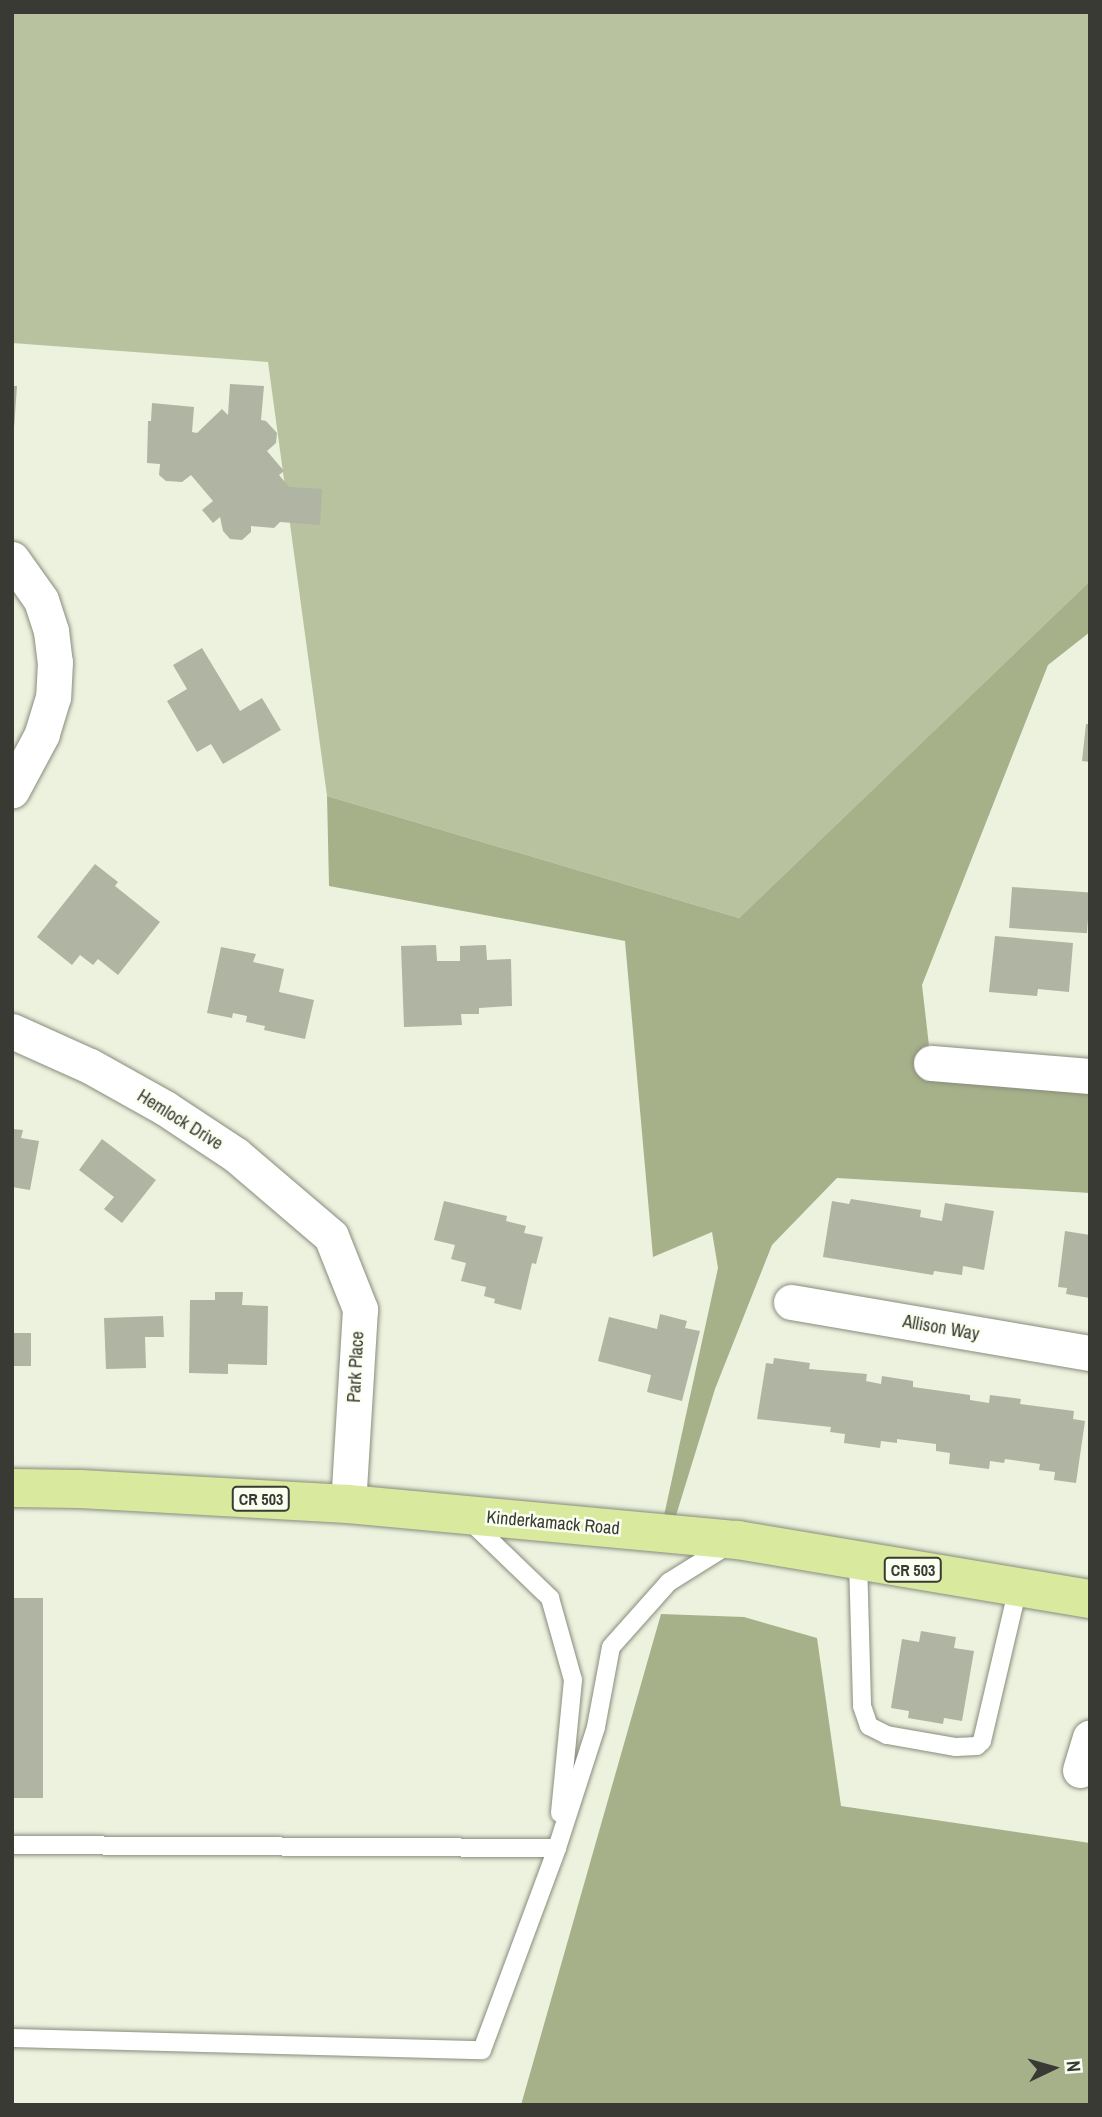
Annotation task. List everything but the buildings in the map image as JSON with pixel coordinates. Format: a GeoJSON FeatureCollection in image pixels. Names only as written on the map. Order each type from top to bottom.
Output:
{"type":"FeatureCollection","features":[{"type":"Feature","properties":{"kind":"main road","name":"Kinderkamack Road"},"geometry":{"type":"LineString","coordinates":[[12,1488],[80,1489],[348,1504],[737,1540],[1090,1599]]}},
{"type":"Feature","properties":{"kind":"street"},"geometry":{"type":"LineString","coordinates":[[12,559],[41,600],[51,631],[55,662],[53,697],[42,734],[12,790]]}},
{"type":"Feature","properties":{"kind":"street","name":"Hemlock Drive"},"geometry":{"type":"LineString","coordinates":[[12,1031],[90,1066],[165,1108],[236,1155],[331,1236]]}},
{"type":"Feature","properties":{"kind":"street"},"geometry":{"type":"LineString","coordinates":[[931,1063],[1090,1076]]}},
{"type":"Feature","properties":{"kind":"street","name":"Park Place"},"geometry":{"type":"LineString","coordinates":[[331,1236],[360,1309],[348,1504]]}},
{"type":"Feature","properties":{"kind":"street","name":"Allison Way"},"geometry":{"type":"LineString","coordinates":[[791,1302],[1090,1353]]}},
{"type":"Feature","properties":{"kind":"street"},"geometry":{"type":"LineString","coordinates":[[1085,1771],[1090,1737]]}},
{"type":"Feature","properties":{"kind":"lane"},"geometry":{"type":"LineString","coordinates":[[465,1516],[550,1598],[570,1668],[573,1680],[557,1848]]}},
{"type":"Feature","properties":{"kind":"lane"},"geometry":{"type":"LineString","coordinates":[[12,2038],[482,2050],[557,1848],[596,1727],[611,1647],[669,1582],[737,1540]]}},
{"type":"Feature","properties":{"kind":"lane"},"geometry":{"type":"LineString","coordinates":[[858,1560],[862,1706],[869,1726],[887,1735],[945,1745],[965,1748],[977,1746],[982,1741],[1018,1587]]}},
{"type":"Feature","properties":{"kind":"lane"},"geometry":{"type":"LineString","coordinates":[[12,1845],[557,1848]]}},
{"type":"Feature","properties":{"kind":"green space"},"geometry":{"type":"Polygon","coordinates":[[[12,12],[1090,12],[1090,581],[739,918],[327,796],[268,362],[12,343],[12,12]]]}},
{"type":"Feature","properties":{"kind":"green space"},"geometry":{"type":"Polygon","coordinates":[[[1090,581],[1090,632],[1048,665],[922,985],[931,1063],[1090,1076],[1090,1193],[837,1178],[772,1245],[715,1389],[670,1535],[660,1534],[718,1268],[712,1232],[653,1257],[625,941],[329,886],[327,796],[739,918],[1090,581]]]}},
{"type":"Feature","properties":{"kind":"green space"},"geometry":{"type":"Polygon","coordinates":[[[661,1614],[744,1617],[817,1638],[841,1806],[1090,1843],[1090,2105],[521,2105],[661,1614]]]}}]}
